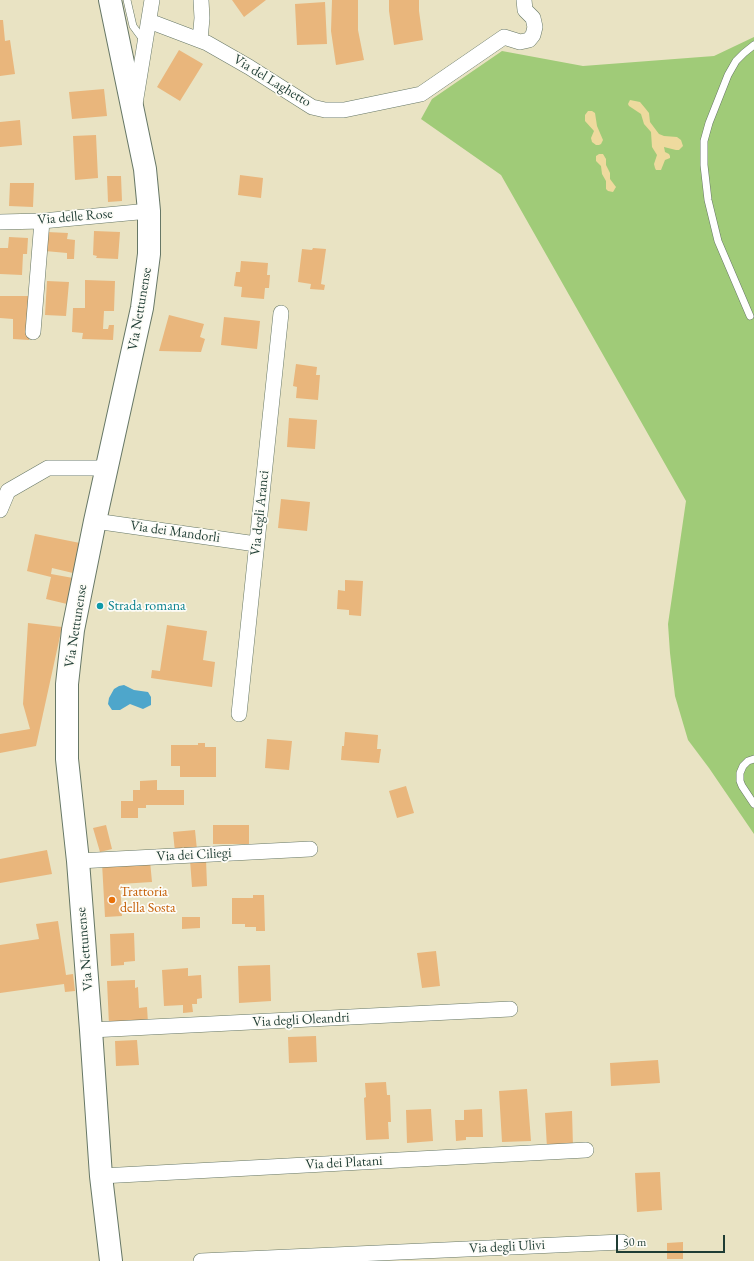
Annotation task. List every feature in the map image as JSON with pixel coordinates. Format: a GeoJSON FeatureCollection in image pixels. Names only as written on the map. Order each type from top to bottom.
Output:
{"type":"FeatureCollection","features":[{"type":"Feature","properties":{"kind":"main road","name":"Via Nettunense"},"geometry":{"type":"LineString","coordinates":[[110,0],[145,169],[149,211],[149,254],[142,308],[94,521],[73,630],[67,684],[67,759],[78,861],[101,1176],[111,1261]]}},
{"type":"Feature","properties":{"kind":"street"},"geometry":{"type":"LineString","coordinates":[[134,113],[152,0]]}},
{"type":"Feature","properties":{"kind":"street"},"geometry":{"type":"LineString","coordinates":[[200,40],[202,0]]}},
{"type":"Feature","properties":{"kind":"street","name":"Via del Laghetto"},"geometry":{"type":"LineString","coordinates":[[149,21],[200,40],[249,67],[300,100],[312,106],[332,110],[350,109],[421,94],[504,37],[520,42],[528,40],[533,35],[535,28],[532,18],[526,10],[524,0]]}},
{"type":"Feature","properties":{"kind":"street","name":"Via delle Rose"},"geometry":{"type":"LineString","coordinates":[[0,222],[42,221],[149,211]]}},
{"type":"Feature","properties":{"kind":"street"},"geometry":{"type":"LineString","coordinates":[[33,332],[42,221]]}},
{"type":"Feature","properties":{"kind":"street","name":"Via degli Aranci"},"geometry":{"type":"LineString","coordinates":[[239,714],[281,313]]}},
{"type":"Feature","properties":{"kind":"street"},"geometry":{"type":"LineString","coordinates":[[0,510],[8,491],[48,468],[106,468]]}},
{"type":"Feature","properties":{"kind":"street","name":"Via dei Mandorli"},"geometry":{"type":"LineString","coordinates":[[94,521],[256,544]]}},
{"type":"Feature","properties":{"kind":"street","name":"Via dei Ciliegi"},"geometry":{"type":"LineString","coordinates":[[78,861],[310,849]]}},
{"type":"Feature","properties":{"kind":"street","name":"Via degli Oleandri"},"geometry":{"type":"LineString","coordinates":[[91,1030],[510,1009]]}},
{"type":"Feature","properties":{"kind":"street","name":"Via dei Platani"},"geometry":{"type":"LineString","coordinates":[[101,1176],[586,1150]]}},
{"type":"Feature","properties":{"kind":"street","name":"Via degli Ulivi"},"geometry":{"type":"LineString","coordinates":[[201,1261],[622,1242]]}},
{"type":"Feature","properties":{"kind":"lane"},"geometry":{"type":"LineString","coordinates":[[127,0],[133,26],[145,43]]}},
{"type":"Feature","properties":{"kind":"lane"},"geometry":{"type":"LineString","coordinates":[[750,316],[718,241],[708,200],[704,165],[704,141],[709,123],[728,75],[736,61],[754,45]]}},
{"type":"Feature","properties":{"kind":"lane"},"geometry":{"type":"LineString","coordinates":[[754,759],[748,761],[743,766],[740,773],[740,781],[742,786],[754,804]]}},
{"type":"Feature","properties":{"kind":"green space"},"geometry":{"type":"Polygon","coordinates":[[[754,37],[754,834],[688,740],[675,696],[668,624],[686,501],[501,175],[421,119],[432,99],[502,51],[583,66],[714,56],[754,37]]]}},
{"type":"Feature","properties":{"kind":"sand"},"geometry":{"type":"Polygon","coordinates":[[[630,100],[640,102],[649,113],[650,122],[659,134],[677,137],[681,140],[683,146],[679,150],[664,147],[665,152],[669,154],[670,158],[665,160],[661,170],[656,170],[655,168],[654,164],[657,155],[652,147],[651,132],[644,124],[641,114],[629,106],[628,104],[630,100]]]}},
{"type":"Feature","properties":{"kind":"sand"},"geometry":{"type":"Polygon","coordinates":[[[588,111],[595,113],[597,126],[603,140],[599,145],[592,142],[591,138],[594,131],[585,121],[585,115],[588,111]]]}},
{"type":"Feature","properties":{"kind":"sand"},"geometry":{"type":"Polygon","coordinates":[[[603,154],[606,159],[610,179],[616,187],[613,192],[606,189],[606,181],[602,174],[601,166],[596,161],[596,156],[603,154]]]}},
{"type":"Feature","properties":{"kind":"water"},"geometry":{"type":"Polygon","coordinates":[[[124,685],[134,690],[148,692],[151,697],[151,705],[143,709],[130,704],[120,710],[112,710],[108,704],[109,698],[114,689],[124,685]]]}},
{"type":"Feature","properties":{"kind":"building"},"geometry":{"type":"Polygon","coordinates":[[[232,0],[266,0],[244,17],[232,0]]]}},
{"type":"Feature","properties":{"kind":"building"},"geometry":{"type":"Polygon","coordinates":[[[332,0],[358,0],[358,30],[364,60],[336,65],[331,31],[332,0]]]}},
{"type":"Feature","properties":{"kind":"building"},"geometry":{"type":"Polygon","coordinates":[[[389,0],[419,0],[423,40],[394,45],[389,11],[389,0]]]}},
{"type":"Feature","properties":{"kind":"building"},"geometry":{"type":"Polygon","coordinates":[[[325,2],[327,44],[297,45],[295,4],[325,2]]]}},
{"type":"Feature","properties":{"kind":"building"},"geometry":{"type":"Polygon","coordinates":[[[0,20],[3,20],[5,41],[10,40],[15,74],[0,76],[0,20]]]}},
{"type":"Feature","properties":{"kind":"building"},"geometry":{"type":"Polygon","coordinates":[[[179,50],[203,64],[180,101],[157,87],[179,50]]]}},
{"type":"Feature","properties":{"kind":"building"},"geometry":{"type":"Polygon","coordinates":[[[104,89],[107,116],[72,119],[69,92],[104,89]]]}},
{"type":"Feature","properties":{"kind":"building"},"geometry":{"type":"Polygon","coordinates":[[[20,120],[22,145],[0,147],[0,122],[20,120]]]}},
{"type":"Feature","properties":{"kind":"building"},"geometry":{"type":"Polygon","coordinates":[[[96,135],[98,178],[75,180],[73,136],[96,135]]]}},
{"type":"Feature","properties":{"kind":"building"},"geometry":{"type":"Polygon","coordinates":[[[240,175],[263,178],[261,198],[238,195],[240,175]]]}},
{"type":"Feature","properties":{"kind":"building"},"geometry":{"type":"Polygon","coordinates":[[[107,176],[121,176],[122,201],[108,202],[107,176]]]}},
{"type":"Feature","properties":{"kind":"building"},"geometry":{"type":"Polygon","coordinates":[[[10,183],[34,183],[33,207],[9,206],[10,183]]]}},
{"type":"Feature","properties":{"kind":"building"},"geometry":{"type":"Polygon","coordinates":[[[94,231],[120,232],[118,259],[96,258],[97,256],[93,255],[94,231]]]}},
{"type":"Feature","properties":{"kind":"building"},"geometry":{"type":"Polygon","coordinates":[[[47,232],[68,233],[67,239],[75,240],[74,259],[67,259],[67,253],[45,251],[47,232]]]}},
{"type":"Feature","properties":{"kind":"building"},"geometry":{"type":"Polygon","coordinates":[[[9,237],[28,238],[27,254],[23,254],[22,275],[0,274],[0,248],[8,248],[9,237]]]}},
{"type":"Feature","properties":{"kind":"building"},"geometry":{"type":"Polygon","coordinates":[[[313,248],[326,249],[321,284],[325,285],[324,290],[310,289],[311,284],[298,282],[302,249],[312,250],[313,248]]]}},
{"type":"Feature","properties":{"kind":"building"},"geometry":{"type":"Polygon","coordinates":[[[241,261],[268,263],[267,275],[270,275],[269,288],[265,288],[264,299],[241,297],[242,287],[234,286],[236,272],[240,272],[241,261]]]}},
{"type":"Feature","properties":{"kind":"building"},"geometry":{"type":"Polygon","coordinates":[[[85,280],[115,281],[114,311],[104,311],[103,329],[108,329],[109,325],[114,325],[113,340],[82,339],[83,333],[72,332],[73,308],[85,308],[85,280]]]}},
{"type":"Feature","properties":{"kind":"building"},"geometry":{"type":"Polygon","coordinates":[[[47,281],[69,282],[66,316],[45,315],[47,281]]]}},
{"type":"Feature","properties":{"kind":"building"},"geometry":{"type":"Polygon","coordinates":[[[0,296],[30,296],[29,340],[13,339],[13,319],[0,318],[0,296]]]}},
{"type":"Feature","properties":{"kind":"building"},"geometry":{"type":"Polygon","coordinates":[[[169,315],[204,324],[200,337],[205,339],[201,352],[159,351],[169,315]]]}},
{"type":"Feature","properties":{"kind":"building"},"geometry":{"type":"Polygon","coordinates":[[[224,317],[260,321],[257,349],[221,345],[224,317]]]}},
{"type":"Feature","properties":{"kind":"building"},"geometry":{"type":"Polygon","coordinates":[[[296,364],[317,367],[316,375],[320,375],[318,400],[296,398],[297,387],[293,386],[296,364]]]}},
{"type":"Feature","properties":{"kind":"building"},"geometry":{"type":"Polygon","coordinates":[[[289,418],[317,420],[315,449],[287,447],[289,418]]]}},
{"type":"Feature","properties":{"kind":"building"},"geometry":{"type":"Polygon","coordinates":[[[281,499],[310,502],[307,531],[278,528],[281,499]]]}},
{"type":"Feature","properties":{"kind":"building"},"geometry":{"type":"Polygon","coordinates":[[[35,534],[80,543],[73,573],[52,568],[51,574],[73,578],[67,604],[46,599],[51,577],[27,571],[35,534]]]}},
{"type":"Feature","properties":{"kind":"building"},"geometry":{"type":"Polygon","coordinates":[[[345,580],[363,581],[361,616],[349,615],[349,610],[337,609],[338,590],[345,591],[345,580]]]}},
{"type":"Feature","properties":{"kind":"building"},"geometry":{"type":"Polygon","coordinates":[[[28,623],[62,627],[36,746],[0,753],[0,734],[30,729],[23,704],[28,623]]]}},
{"type":"Feature","properties":{"kind":"building"},"geometry":{"type":"Polygon","coordinates":[[[167,625],[207,631],[203,660],[215,662],[212,687],[151,678],[152,670],[160,671],[167,625]]]}},
{"type":"Feature","properties":{"kind":"building"},"geometry":{"type":"Polygon","coordinates":[[[345,732],[378,735],[377,749],[381,749],[379,763],[341,760],[345,732]]]}},
{"type":"Feature","properties":{"kind":"building"},"geometry":{"type":"Polygon","coordinates":[[[267,739],[292,741],[289,770],[265,768],[267,739]]]}},
{"type":"Feature","properties":{"kind":"building"},"geometry":{"type":"Polygon","coordinates":[[[198,743],[205,743],[205,747],[216,747],[216,777],[180,777],[180,766],[171,766],[171,745],[198,745],[198,743]]]}},
{"type":"Feature","properties":{"kind":"building"},"geometry":{"type":"Polygon","coordinates":[[[157,780],[157,790],[184,790],[184,805],[146,805],[146,808],[138,808],[138,818],[121,818],[121,801],[133,801],[133,790],[140,790],[140,781],[157,780]]]}},
{"type":"Feature","properties":{"kind":"building"},"geometry":{"type":"Polygon","coordinates":[[[406,786],[414,813],[397,818],[389,791],[406,786]]]}},
{"type":"Feature","properties":{"kind":"building"},"geometry":{"type":"Polygon","coordinates":[[[106,825],[112,849],[100,852],[93,828],[106,825]]]}},
{"type":"Feature","properties":{"kind":"building"},"geometry":{"type":"Polygon","coordinates":[[[213,825],[249,825],[249,844],[213,844],[213,825]]]}},
{"type":"Feature","properties":{"kind":"building"},"geometry":{"type":"Polygon","coordinates":[[[195,830],[197,850],[175,852],[173,832],[195,830]]]}},
{"type":"Feature","properties":{"kind":"building"},"geometry":{"type":"Polygon","coordinates":[[[47,850],[52,874],[0,883],[0,859],[47,850]]]}},
{"type":"Feature","properties":{"kind":"building"},"geometry":{"type":"Polygon","coordinates":[[[206,859],[207,886],[192,887],[190,860],[206,859]]]}},
{"type":"Feature","properties":{"kind":"building","name":"Trattoria della Sosta"},"geometry":{"type":"Polygon","coordinates":[[[150,861],[152,882],[120,884],[122,916],[105,917],[102,863],[150,861]]]}},
{"type":"Feature","properties":{"kind":"building"},"geometry":{"type":"Polygon","coordinates":[[[253,895],[264,895],[265,931],[256,931],[256,927],[245,927],[245,924],[232,924],[232,898],[253,898],[253,895]]]}},
{"type":"Feature","properties":{"kind":"building"},"geometry":{"type":"Polygon","coordinates":[[[182,917],[200,917],[200,928],[182,929],[182,917]]]}},
{"type":"Feature","properties":{"kind":"building"},"geometry":{"type":"Polygon","coordinates":[[[58,921],[66,975],[73,974],[75,991],[65,992],[64,984],[0,993],[0,945],[39,939],[36,924],[58,921]]]}},
{"type":"Feature","properties":{"kind":"building"},"geometry":{"type":"Polygon","coordinates":[[[134,933],[135,961],[124,962],[124,965],[111,966],[110,934],[134,933]]]}},
{"type":"Feature","properties":{"kind":"building"},"geometry":{"type":"Polygon","coordinates":[[[436,951],[440,986],[422,988],[417,953],[436,951]]]}},
{"type":"Feature","properties":{"kind":"building"},"geometry":{"type":"Polygon","coordinates":[[[270,965],[271,1001],[239,1003],[238,966],[270,965]]]}},
{"type":"Feature","properties":{"kind":"building"},"geometry":{"type":"Polygon","coordinates":[[[188,968],[188,976],[201,975],[202,998],[197,999],[197,1004],[192,1004],[193,1012],[183,1013],[183,1005],[164,1006],[162,970],[188,968]]]}},
{"type":"Feature","properties":{"kind":"building"},"geometry":{"type":"Polygon","coordinates":[[[135,980],[135,988],[138,987],[139,1008],[147,1007],[148,1023],[109,1025],[107,981],[135,980]]]}},
{"type":"Feature","properties":{"kind":"building"},"geometry":{"type":"Polygon","coordinates":[[[316,1036],[317,1062],[289,1063],[288,1037],[316,1036]]]}},
{"type":"Feature","properties":{"kind":"building"},"geometry":{"type":"Polygon","coordinates":[[[137,1040],[139,1065],[116,1066],[115,1041],[137,1040]]]}},
{"type":"Feature","properties":{"kind":"building"},"geometry":{"type":"Polygon","coordinates":[[[658,1060],[660,1083],[611,1086],[610,1063],[658,1060]]]}},
{"type":"Feature","properties":{"kind":"building"},"geometry":{"type":"Polygon","coordinates":[[[386,1082],[387,1095],[390,1095],[391,1122],[388,1122],[389,1139],[366,1140],[364,1098],[366,1097],[365,1083],[386,1082]]]}},
{"type":"Feature","properties":{"kind":"building"},"geometry":{"type":"Polygon","coordinates":[[[527,1089],[531,1141],[502,1142],[499,1091],[527,1089]]]}},
{"type":"Feature","properties":{"kind":"building"},"geometry":{"type":"Polygon","coordinates":[[[431,1109],[433,1141],[407,1143],[406,1110],[431,1109]]]}},
{"type":"Feature","properties":{"kind":"building"},"geometry":{"type":"Polygon","coordinates":[[[482,1109],[483,1137],[466,1137],[466,1140],[456,1141],[455,1120],[464,1120],[464,1110],[482,1109]]]}},
{"type":"Feature","properties":{"kind":"building"},"geometry":{"type":"Polygon","coordinates":[[[572,1111],[573,1147],[547,1148],[545,1113],[572,1111]]]}},
{"type":"Feature","properties":{"kind":"building"},"geometry":{"type":"Polygon","coordinates":[[[660,1172],[662,1210],[637,1212],[635,1173],[660,1172]]]}},
{"type":"Feature","properties":{"kind":"building"},"geometry":{"type":"Polygon","coordinates":[[[683,1242],[683,1259],[667,1259],[667,1243],[683,1242]]]}},
{"type":"Feature","properties":{"kind":"place","name":"Strada romana"},"geometry":{"type":"Point","coordinates":[100,606]}},
{"type":"Feature","properties":{"kind":"place","name":"Trattoria della Sosta"},"geometry":{"type":"Point","coordinates":[112,900]}}]}
